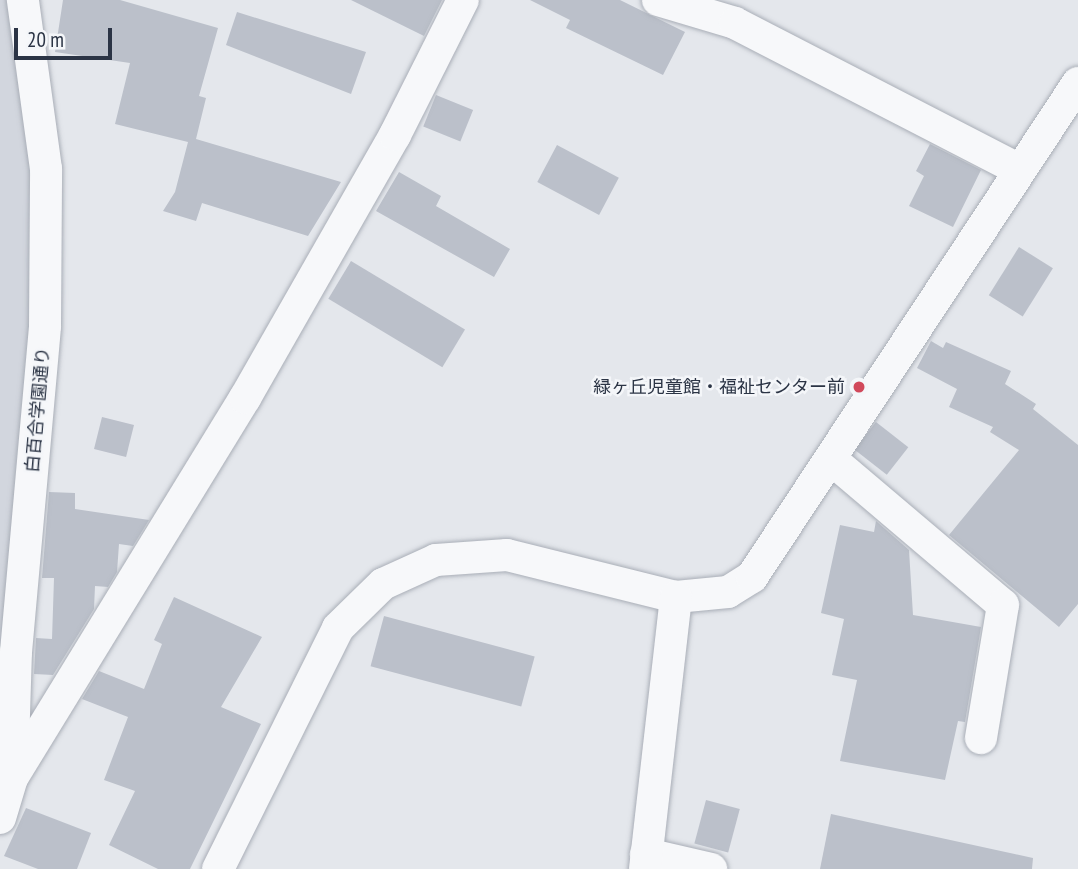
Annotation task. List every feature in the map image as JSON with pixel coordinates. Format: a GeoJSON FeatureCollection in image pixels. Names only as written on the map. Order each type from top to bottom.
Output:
{"type":"FeatureCollection","features":[{"type":"Feature","properties":{"kind":"street","name":"白百合学園通り"},"geometry":{"type":"LineString","coordinates":[[0,818],[12,778],[16,652],[45,326],[46,169],[23,0]]}},
{"type":"Feature","properties":{"kind":"street"},"geometry":{"type":"LineString","coordinates":[[12,778],[245,398],[395,135],[463,0]]}},
{"type":"Feature","properties":{"kind":"street"},"geometry":{"type":"LineString","coordinates":[[658,0],[735,23],[1018,169]]}},
{"type":"Feature","properties":{"kind":"street"},"geometry":{"type":"LineString","coordinates":[[218,869],[338,628],[383,584],[436,560],[507,555],[676,597],[728,592],[752,577],[832,460],[1018,169],[1078,83]]}},
{"type":"Feature","properties":{"kind":"street"},"geometry":{"type":"LineString","coordinates":[[832,460],[1003,605],[981,738]]}},
{"type":"Feature","properties":{"kind":"street"},"geometry":{"type":"LineString","coordinates":[[676,597],[645,862],[711,869]]}},
{"type":"Feature","properties":{"kind":"shaded area"},"geometry":{"type":"Polygon","coordinates":[[[0,0],[12,0],[34,163],[33,314],[0,679],[0,0]]]}},
{"type":"Feature","properties":{"kind":"building"},"geometry":{"type":"Polygon","coordinates":[[[63,0],[120,0],[218,28],[199,96],[206,98],[196,139],[341,182],[308,236],[202,203],[196,221],[163,211],[175,192],[188,142],[115,124],[130,63],[55,52],[63,0]]]}},
{"type":"Feature","properties":{"kind":"building"},"geometry":{"type":"Polygon","coordinates":[[[351,0],[442,0],[424,36],[351,0]]]}},
{"type":"Feature","properties":{"kind":"building"},"geometry":{"type":"Polygon","coordinates":[[[530,0],[620,0],[685,32],[663,75],[566,28],[570,20],[530,0]]]}},
{"type":"Feature","properties":{"kind":"building"},"geometry":{"type":"Polygon","coordinates":[[[237,12],[366,52],[351,94],[226,45],[237,12]]]}},
{"type":"Feature","properties":{"kind":"building"},"geometry":{"type":"Polygon","coordinates":[[[436,95],[473,110],[460,142],[423,127],[436,95]]]}},
{"type":"Feature","properties":{"kind":"building"},"geometry":{"type":"Polygon","coordinates":[[[930,144],[981,170],[953,227],[909,206],[924,176],[916,171],[930,144]]]}},
{"type":"Feature","properties":{"kind":"building"},"geometry":{"type":"Polygon","coordinates":[[[557,145],[619,178],[599,215],[537,182],[557,145]]]}},
{"type":"Feature","properties":{"kind":"building"},"geometry":{"type":"Polygon","coordinates":[[[399,172],[441,196],[436,206],[510,249],[494,277],[376,211],[399,172]]]}},
{"type":"Feature","properties":{"kind":"building"},"geometry":{"type":"Polygon","coordinates":[[[1019,247],[1053,268],[1023,317],[989,295],[1019,247]]]}},
{"type":"Feature","properties":{"kind":"building"},"geometry":{"type":"Polygon","coordinates":[[[351,261],[465,330],[442,367],[328,299],[351,261]]]}},
{"type":"Feature","properties":{"kind":"building"},"geometry":{"type":"Polygon","coordinates":[[[931,341],[943,348],[946,342],[1011,371],[1005,384],[1036,404],[1033,409],[1078,445],[1078,604],[1059,627],[949,535],[1019,450],[990,432],[993,427],[949,407],[957,389],[917,368],[931,341]]]}},
{"type":"Feature","properties":{"kind":"building"},"geometry":{"type":"Polygon","coordinates":[[[102,417],[134,425],[126,457],[94,449],[102,417]]]}},
{"type":"Feature","properties":{"kind":"building"},"geometry":{"type":"Polygon","coordinates":[[[876,422],[908,447],[887,475],[854,450],[876,422]]]}},
{"type":"Feature","properties":{"kind":"building"},"geometry":{"type":"Polygon","coordinates":[[[49,492],[75,493],[75,509],[149,520],[133,546],[119,544],[117,572],[108,587],[95,586],[94,609],[53,675],[34,674],[36,638],[52,639],[54,578],[42,578],[49,492]]]}},
{"type":"Feature","properties":{"kind":"building"},"geometry":{"type":"Polygon","coordinates":[[[876,521],[909,550],[913,615],[981,627],[965,722],[958,721],[945,780],[840,761],[857,680],[832,675],[844,619],[821,613],[840,525],[874,532],[876,521]]]}},
{"type":"Feature","properties":{"kind":"building"},"geometry":{"type":"Polygon","coordinates":[[[174,597],[262,637],[221,707],[261,724],[190,869],[158,869],[109,845],[135,791],[104,780],[128,717],[82,699],[99,671],[144,689],[162,644],[154,640],[174,597]]]}},
{"type":"Feature","properties":{"kind":"building"},"geometry":{"type":"Polygon","coordinates":[[[384,616],[535,656],[521,707],[371,666],[384,616]]]}},
{"type":"Feature","properties":{"kind":"building"},"geometry":{"type":"Polygon","coordinates":[[[706,800],[740,809],[728,853],[694,843],[706,800]]]}},
{"type":"Feature","properties":{"kind":"building"},"geometry":{"type":"Polygon","coordinates":[[[26,808],[91,833],[77,869],[38,869],[4,856],[26,808]]]}},
{"type":"Feature","properties":{"kind":"building"},"geometry":{"type":"Polygon","coordinates":[[[831,814],[1033,858],[1032,869],[820,869],[831,814]]]}},
{"type":"Feature","properties":{"kind":"place","name":"緑ヶ丘児童館・福祉センター前"},"geometry":{"type":"Point","coordinates":[859,387]}}]}
